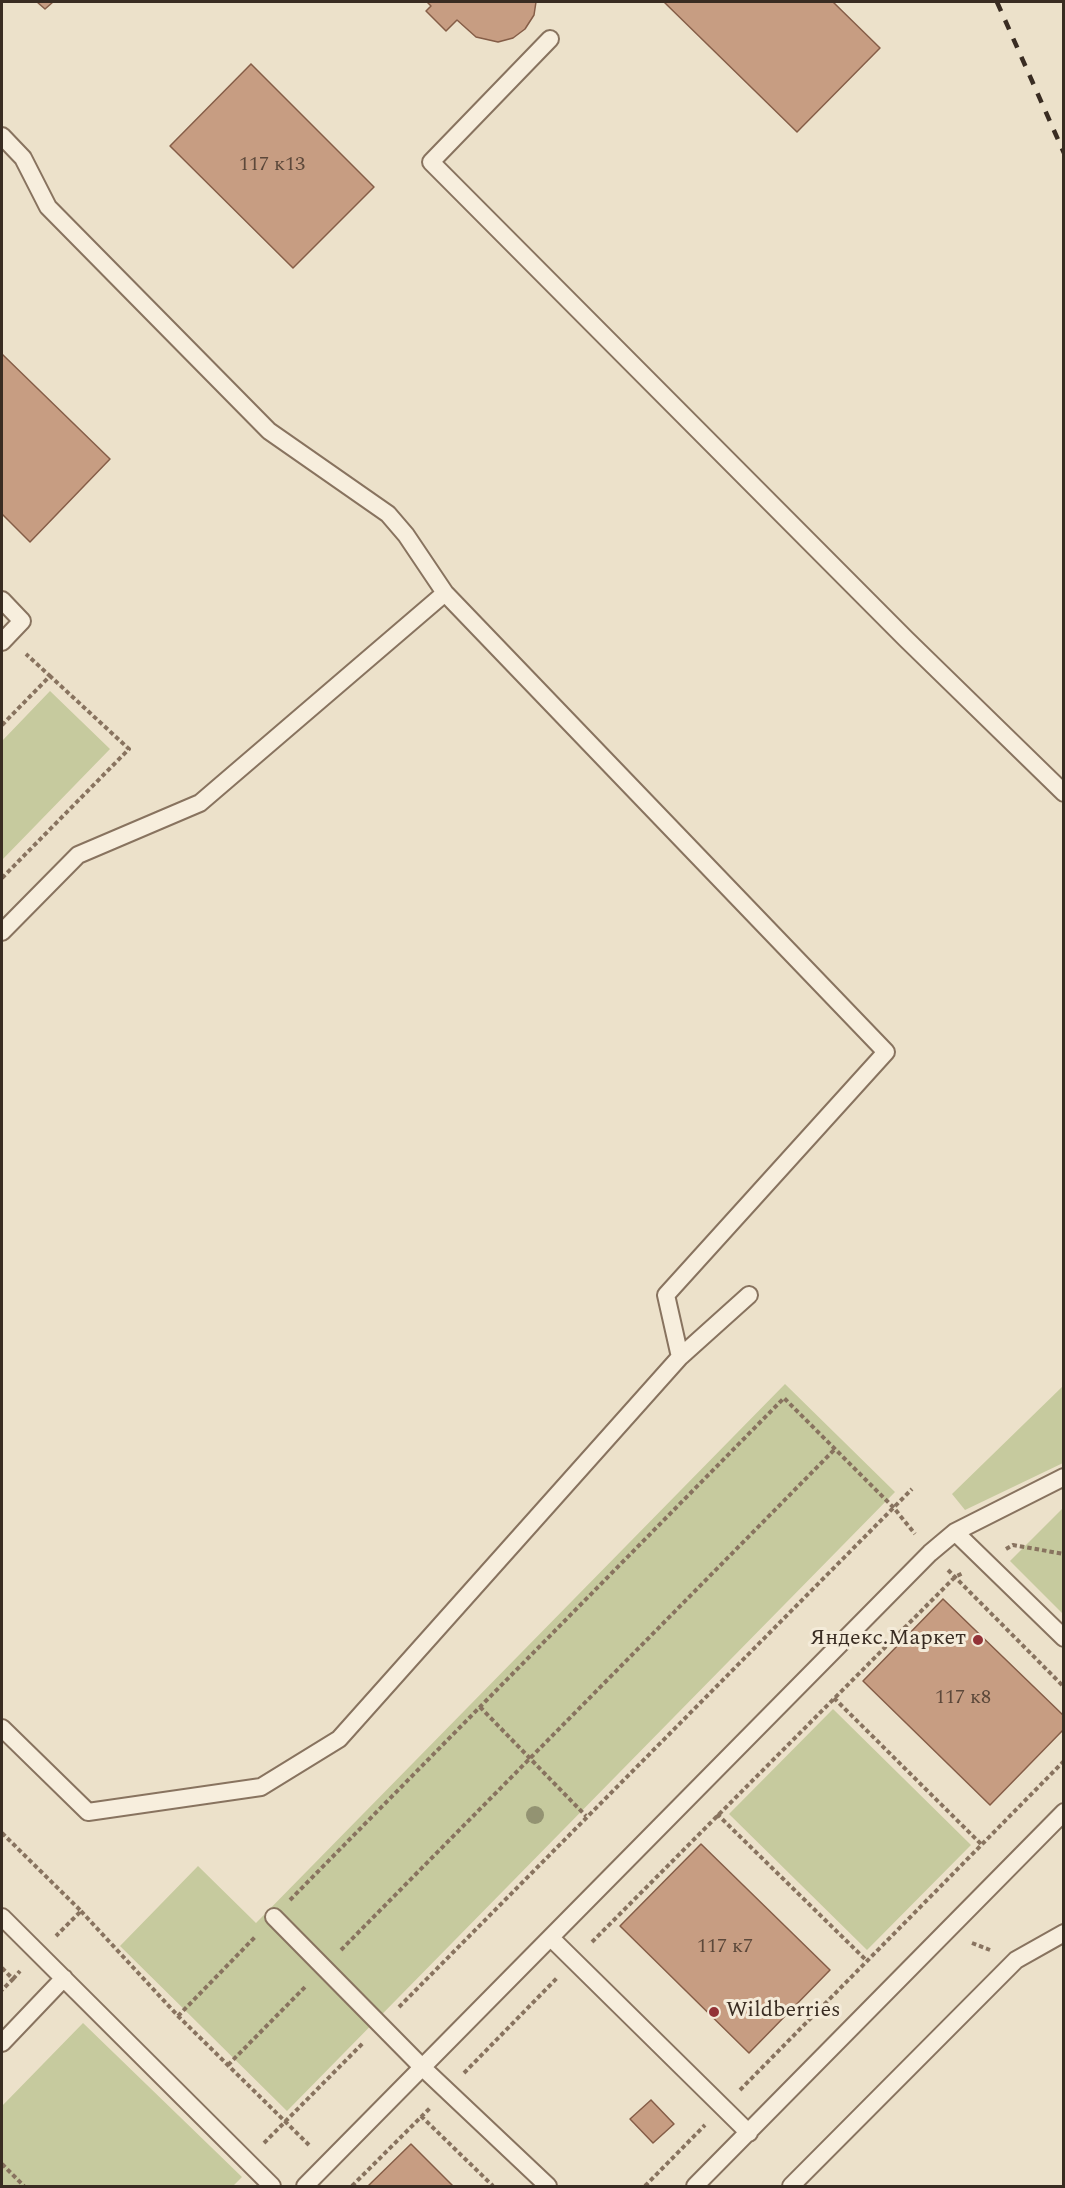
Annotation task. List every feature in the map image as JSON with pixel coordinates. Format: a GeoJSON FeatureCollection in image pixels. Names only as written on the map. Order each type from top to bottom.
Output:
{"type":"FeatureCollection","features":[{"type":"Feature","properties":{"kind":"lane"},"geometry":{"type":"LineString","coordinates":[[550,39],[431,162],[1064,793]]}},
{"type":"Feature","properties":{"kind":"lane"},"geometry":{"type":"LineString","coordinates":[[2,136],[23,158],[48,207],[269,431],[388,514],[445,593],[886,1052],[666,1295],[680,1358]]}},
{"type":"Feature","properties":{"kind":"lane"},"geometry":{"type":"LineString","coordinates":[[2,932],[78,855],[200,803],[445,593]]}},
{"type":"Feature","properties":{"kind":"lane"},"geometry":{"type":"LineString","coordinates":[[2,600],[22,621],[4,639]]}},
{"type":"Feature","properties":{"kind":"lane"},"geometry":{"type":"LineString","coordinates":[[2,1728],[88,1812],[261,1787],[339,1738],[680,1358],[749,1294]]}},
{"type":"Feature","properties":{"kind":"lane"},"geometry":{"type":"LineString","coordinates":[[305,2187],[930,1553],[955,1532],[1064,1477]]}},
{"type":"Feature","properties":{"kind":"lane"},"geometry":{"type":"LineString","coordinates":[[955,1532],[1064,1638]]}},
{"type":"Feature","properties":{"kind":"lane"},"geometry":{"type":"LineString","coordinates":[[695,2187],[1064,1812]]}},
{"type":"Feature","properties":{"kind":"lane"},"geometry":{"type":"LineString","coordinates":[[2,1917],[272,2187]]}},
{"type":"Feature","properties":{"kind":"lane"},"geometry":{"type":"LineString","coordinates":[[274,1917],[423,2068],[548,2187]]}},
{"type":"Feature","properties":{"kind":"lane"},"geometry":{"type":"LineString","coordinates":[[791,2187],[1016,1960],[1064,1933]]}},
{"type":"Feature","properties":{"kind":"lane"},"geometry":{"type":"LineString","coordinates":[[551,1938],[749,2133]]}},
{"type":"Feature","properties":{"kind":"lane"},"geometry":{"type":"LineString","coordinates":[[2,2043],[64,1978]]}},
{"type":"Feature","properties":{"kind":"path"},"geometry":{"type":"LineString","coordinates":[[2,878],[129,749],[50,676],[4,639]]}},
{"type":"Feature","properties":{"kind":"path"},"geometry":{"type":"LineString","coordinates":[[2,725],[50,676]]}},
{"type":"Feature","properties":{"kind":"path"},"geometry":{"type":"LineString","coordinates":[[178,2016],[784,1398],[894,1508],[930,1553],[1064,1687]]}},
{"type":"Feature","properties":{"kind":"path"},"geometry":{"type":"LineString","coordinates":[[228,2065],[835,1449]]}},
{"type":"Feature","properties":{"kind":"path"},"geometry":{"type":"LineString","coordinates":[[247,2161],[586,1816],[912,1490]]}},
{"type":"Feature","properties":{"kind":"path"},"geometry":{"type":"LineString","coordinates":[[2,1833],[81,1911],[178,2016],[352,2187],[717,1814],[955,1577],[1013,1545],[1064,1554]]}},
{"type":"Feature","properties":{"kind":"path"},"geometry":{"type":"LineString","coordinates":[[834,1698],[982,1845]]}},
{"type":"Feature","properties":{"kind":"path"},"geometry":{"type":"LineString","coordinates":[[480,1707],[586,1816]]}},
{"type":"Feature","properties":{"kind":"path"},"geometry":{"type":"LineString","coordinates":[[645,2187],[1064,1761]]}},
{"type":"Feature","properties":{"kind":"path"},"geometry":{"type":"LineString","coordinates":[[717,1814],[867,1961]]}},
{"type":"Feature","properties":{"kind":"path"},"geometry":{"type":"LineString","coordinates":[[2,1990],[81,1911]]}},
{"type":"Feature","properties":{"kind":"path"},"geometry":{"type":"LineString","coordinates":[[950,1928],[973,1944],[1016,1960]]}},
{"type":"Feature","properties":{"kind":"path"},"geometry":{"type":"LineString","coordinates":[[2,1968],[13,1979]]}},
{"type":"Feature","properties":{"kind":"path"},"geometry":{"type":"LineString","coordinates":[[422,2116],[493,2187]]}},
{"type":"Feature","properties":{"kind":"path"},"geometry":{"type":"LineString","coordinates":[[2,2164],[24,2187]]}},
{"type":"Feature","properties":{"kind":"green space"},"geometry":{"type":"Polygon","coordinates":[[[50,691],[110,749],[2,860],[2,741],[50,691]]]}},
{"type":"Feature","properties":{"kind":"green space"},"geometry":{"type":"Polygon","coordinates":[[[785,1384],[895,1492],[287,2111],[120,1946],[198,1866],[256,1923],[785,1384]]]}},
{"type":"Feature","properties":{"kind":"green space"},"geometry":{"type":"Polygon","coordinates":[[[1063,1386],[1063,1463],[965,1510],[952,1494],[1063,1386]]]}},
{"type":"Feature","properties":{"kind":"green space"},"geometry":{"type":"Polygon","coordinates":[[[1063,1508],[1063,1614],[1010,1561],[1063,1508]]]}},
{"type":"Feature","properties":{"kind":"green space"},"geometry":{"type":"Polygon","coordinates":[[[833,1709],[971,1845],[867,1950],[729,1814],[833,1709]]]}},
{"type":"Feature","properties":{"kind":"green space"},"geometry":{"type":"Polygon","coordinates":[[[83,2023],[242,2177],[233,2186],[2,2186],[2,2106],[83,2023]]]}},
{"type":"Feature","properties":{"kind":"building"},"geometry":{"type":"Polygon","coordinates":[[[37,2],[53,2],[45,9],[37,2]]]}},
{"type":"Feature","properties":{"kind":"building"},"geometry":{"type":"Polygon","coordinates":[[[427,2],[536,2],[534,15],[525,29],[513,38],[498,42],[476,37],[457,20],[446,31],[426,11],[431,6],[427,2]]]}},
{"type":"Feature","properties":{"kind":"building"},"geometry":{"type":"Polygon","coordinates":[[[664,2],[833,2],[880,48],[797,132],[664,2]]]}},
{"type":"Feature","properties":{"kind":"building"},"geometry":{"type":"Polygon","coordinates":[[[251,64],[374,187],[293,268],[170,146],[251,64]]]}},
{"type":"Feature","properties":{"kind":"building"},"geometry":{"type":"Polygon","coordinates":[[[2,354],[110,459],[30,542],[2,514],[2,354]]]}},
{"type":"Feature","properties":{"kind":"building"},"geometry":{"type":"Polygon","coordinates":[[[943,1599],[1064,1716],[1064,1729],[990,1805],[863,1681],[943,1599]]]}},
{"type":"Feature","properties":{"kind":"building"},"geometry":{"type":"Polygon","coordinates":[[[701,1844],[830,1970],[749,2053],[620,1926],[701,1844]]]}},
{"type":"Feature","properties":{"kind":"building"},"geometry":{"type":"Polygon","coordinates":[[[651,2100],[674,2124],[653,2143],[630,2119],[651,2100]]]}},
{"type":"Feature","properties":{"kind":"building"},"geometry":{"type":"Polygon","coordinates":[[[411,2144],[453,2186],[368,2186],[411,2144]]]}},
{"type":"Feature","properties":{"kind":"railway"},"geometry":{"type":"LineString","coordinates":[[997,2],[1064,153]]}},
{"type":"Feature","properties":{"kind":"place","name":"Яндекс.Маркет"},"geometry":{"type":"Point","coordinates":[978,1640]}},
{"type":"Feature","properties":{"kind":"place","name":"Wildberries"},"geometry":{"type":"Point","coordinates":[714,2012]}}]}
